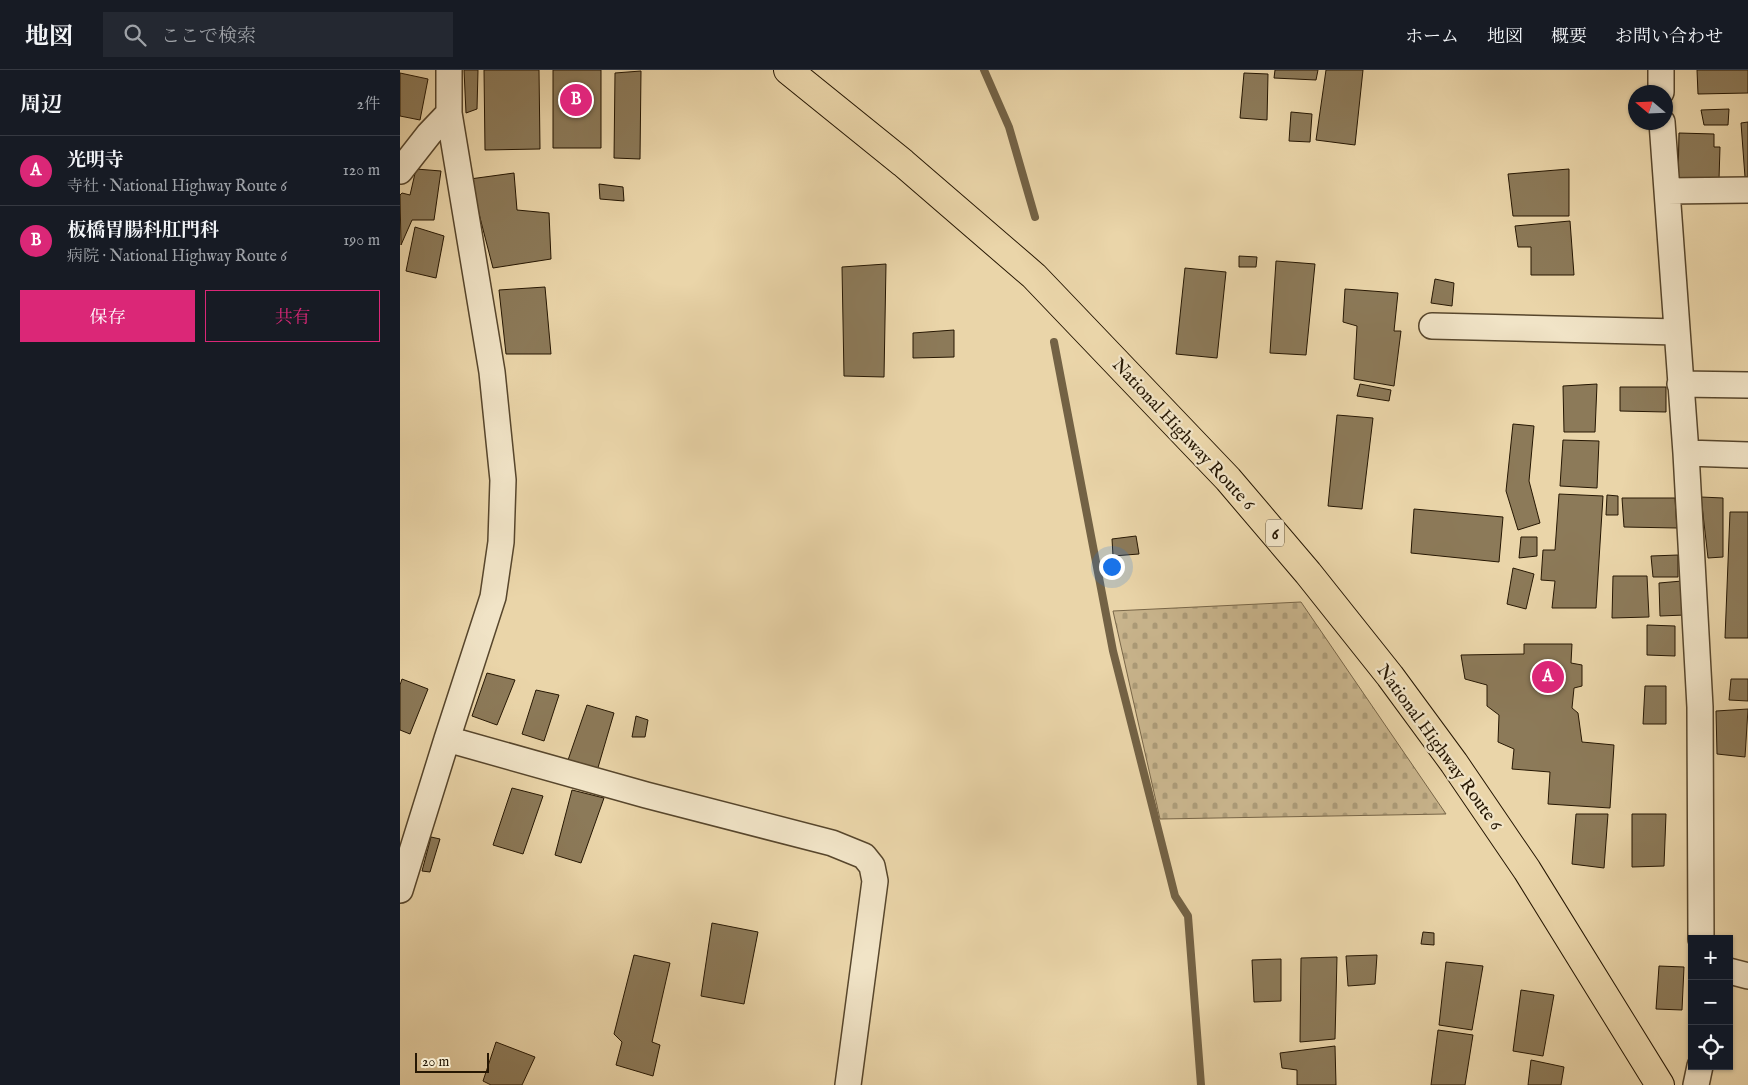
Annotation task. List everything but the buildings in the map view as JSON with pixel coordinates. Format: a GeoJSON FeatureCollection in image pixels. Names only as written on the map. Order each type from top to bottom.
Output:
{"type":"FeatureCollection","features":[{"type":"Feature","properties":{"kind":"highway","name":"National Highway Route 6"},"geometry":{"type":"LineString","coordinates":[[788,70],[903,163],[1034,276],[1228,478],[1308,573],[1390,676],[1454,763],[1527,870],[1660,1085]]}},
{"type":"Feature","properties":{"kind":"street"},"geometry":{"type":"LineString","coordinates":[[400,890],[493,597],[501,542],[503,480],[492,372],[449,113],[449,70]]}},
{"type":"Feature","properties":{"kind":"street"},"geometry":{"type":"LineString","coordinates":[[1660,70],[1661,85]]}},
{"type":"Feature","properties":{"kind":"street"},"geometry":{"type":"LineString","coordinates":[[400,171],[429,134],[449,113]]}},
{"type":"Feature","properties":{"kind":"street"},"geometry":{"type":"LineString","coordinates":[[1663,130],[1686,454],[1700,707],[1701,935]]}},
{"type":"Feature","properties":{"kind":"street"},"geometry":{"type":"LineString","coordinates":[[1667,192],[1748,190]]}},
{"type":"Feature","properties":{"kind":"street"},"geometry":{"type":"LineString","coordinates":[[1432,326],[1677,332]]}},
{"type":"Feature","properties":{"kind":"street"},"geometry":{"type":"LineString","coordinates":[[1680,384],[1748,385]]}},
{"type":"Feature","properties":{"kind":"street"},"geometry":{"type":"LineString","coordinates":[[1686,454],[1748,455]]}},
{"type":"Feature","properties":{"kind":"street"},"geometry":{"type":"LineString","coordinates":[[447,738],[646,796],[832,843],[864,856],[872,866],[875,881],[848,1085]]}},
{"type":"Feature","properties":{"kind":"street"},"geometry":{"type":"LineString","coordinates":[[1733,972],[1748,976]]}},
{"type":"Feature","properties":{"kind":"street"},"geometry":{"type":"LineString","coordinates":[[1696,1085],[1699,1070]]}},
{"type":"Feature","properties":{"kind":"green space"},"geometry":{"type":"Polygon","coordinates":[[[1301,602],[1446,814],[1160,819],[1113,611],[1301,602]]]}},
{"type":"Feature","properties":{"kind":"waterway"},"geometry":{"type":"LineString","coordinates":[[984,70],[1009,127],[1035,217]]}},
{"type":"Feature","properties":{"kind":"waterway"},"geometry":{"type":"LineString","coordinates":[[1054,342],[1113,651],[1175,896],[1188,916],[1201,1085]]}},
{"type":"Feature","properties":{"kind":"place","name":"板橋胃腸科肛門科"},"geometry":{"type":"Point","coordinates":[576,100]}},
{"type":"Feature","properties":{"kind":"place","name":"光明寺"},"geometry":{"type":"Point","coordinates":[1548,677]}}]}
